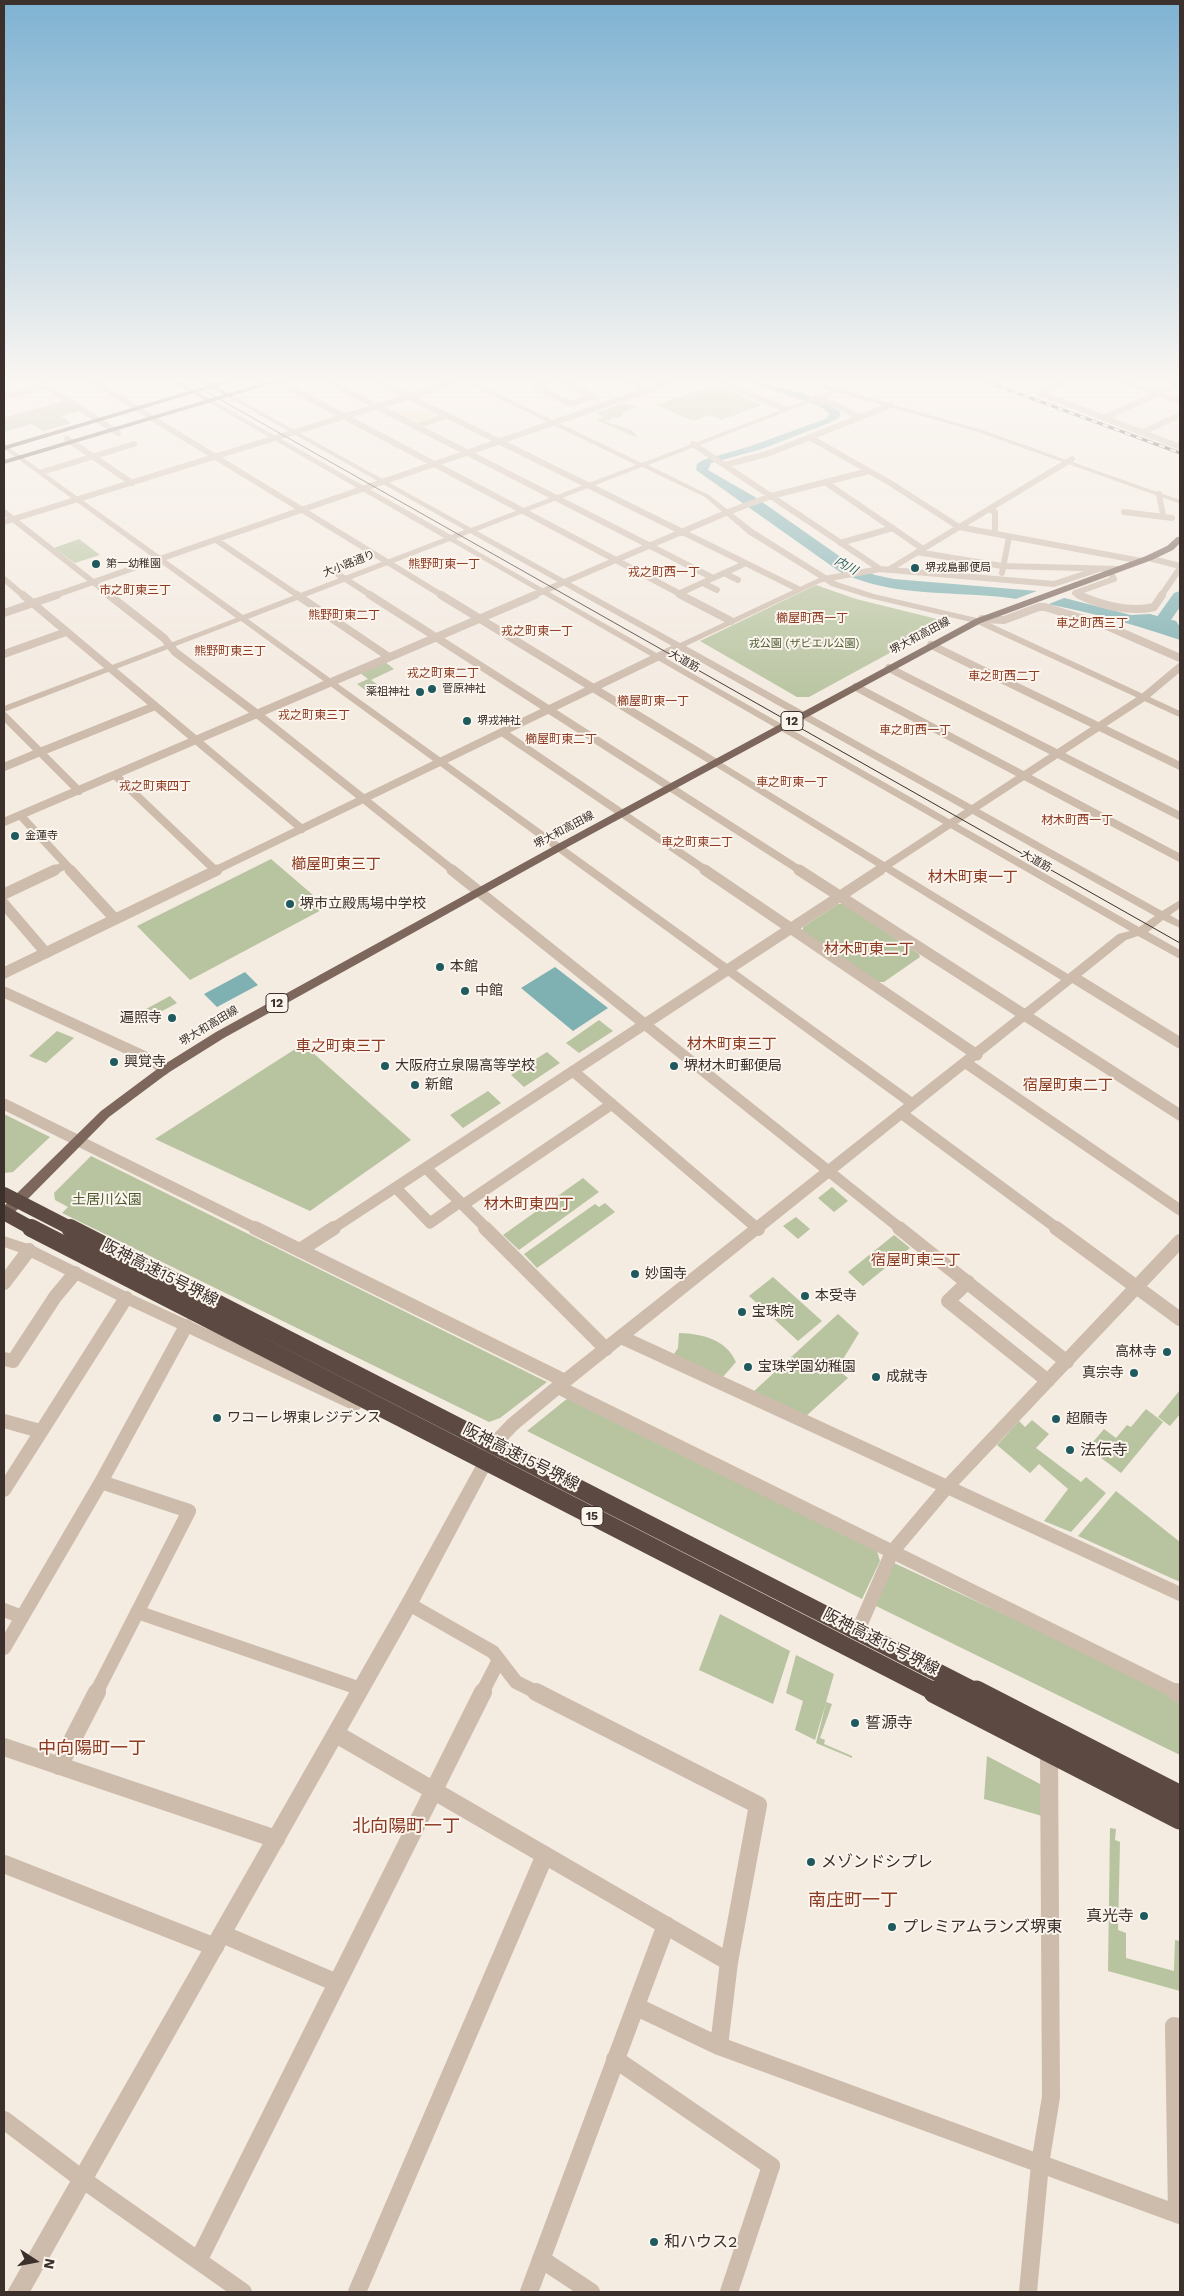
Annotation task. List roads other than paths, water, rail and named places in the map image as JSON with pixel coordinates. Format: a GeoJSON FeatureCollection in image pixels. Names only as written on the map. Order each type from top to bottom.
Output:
{"type":"FeatureCollection","features":[{"type":"Feature","properties":{"kind":"highway","name":"阪神高速15号堺線"},"geometry":{"type":"LineString","coordinates":[[12,1195],[1180,1797]]}},
{"type":"Feature","properties":{"kind":"highway","name":"阪神高速15号堺線"},"geometry":{"type":"LineString","coordinates":[[4,1213],[1180,1820]]}},
{"type":"Feature","properties":{"kind":"main road","name":"堺大和高田線"},"geometry":{"type":"LineString","coordinates":[[4,1213],[12,1195],[132,1092],[220,1034],[560,847],[716,764],[780,727],[980,620],[1145,560],[1170,548],[1180,539]]}},
{"type":"Feature","properties":{"kind":"street"},"geometry":{"type":"LineString","coordinates":[[65,490],[913,1104]]}},
{"type":"Feature","properties":{"kind":"street"},"geometry":{"type":"LineString","coordinates":[[4,522],[109,490]]}},
{"type":"Feature","properties":{"kind":"street"},"geometry":{"type":"LineString","coordinates":[[270,490],[716,764],[1180,1043]]}},
{"type":"Feature","properties":{"kind":"street"},"geometry":{"type":"LineString","coordinates":[[4,613],[359,490]]}},
{"type":"Feature","properties":{"kind":"street","name":"大道筋"},"geometry":{"type":"LineString","coordinates":[[364,490],[1180,955]]}},
{"type":"Feature","properties":{"kind":"street","name":"大道筋"},"geometry":{"type":"LineString","coordinates":[[398,490],[1180,925]]}},
{"type":"Feature","properties":{"kind":"street"},"geometry":{"type":"LineString","coordinates":[[485,490],[731,622]]}},
{"type":"Feature","properties":{"kind":"street"},"geometry":{"type":"LineString","coordinates":[[541,490],[713,578]]}},
{"type":"Feature","properties":{"kind":"street","name":"大小路通り"},"geometry":{"type":"LineString","coordinates":[[4,709],[574,490]]}},
{"type":"Feature","properties":{"kind":"street"},"geometry":{"type":"LineString","coordinates":[[598,490],[744,564],[798,589]]}},
{"type":"Feature","properties":{"kind":"street"},"geometry":{"type":"LineString","coordinates":[[695,490],[707,496],[751,532],[824,580],[854,591],[980,620],[1180,714]]}},
{"type":"Feature","properties":{"kind":"street"},"geometry":{"type":"LineString","coordinates":[[759,490],[881,570]]}},
{"type":"Feature","properties":{"kind":"street"},"geometry":{"type":"LineString","coordinates":[[4,822],[728,512],[768,497],[794,490]]}},
{"type":"Feature","properties":{"kind":"street"},"geometry":{"type":"LineString","coordinates":[[837,490],[893,528],[920,550],[1002,566],[1120,569]]}},
{"type":"Feature","properties":{"kind":"street"},"geometry":{"type":"LineString","coordinates":[[900,490],[959,527],[1180,567],[1152,608],[1128,609],[1084,598],[1075,593],[1114,579],[1110,572]]}},
{"type":"Feature","properties":{"kind":"street"},"geometry":{"type":"LineString","coordinates":[[881,570],[920,550],[1020,490]]}},
{"type":"Feature","properties":{"kind":"street"},"geometry":{"type":"LineString","coordinates":[[1149,490],[1180,502]]}},
{"type":"Feature","properties":{"kind":"street"},"geometry":{"type":"LineString","coordinates":[[1157,490],[1180,498]]}},
{"type":"Feature","properties":{"kind":"street"},"geometry":{"type":"LineString","coordinates":[[1159,494],[1163,515]]}},
{"type":"Feature","properties":{"kind":"street"},"geometry":{"type":"LineString","coordinates":[[989,509],[995,512],[995,529]]}},
{"type":"Feature","properties":{"kind":"street"},"geometry":{"type":"LineString","coordinates":[[4,512],[164,638],[175,652],[256,714],[361,800],[479,892],[1067,1362]]}},
{"type":"Feature","properties":{"kind":"street"},"geometry":{"type":"LineString","coordinates":[[1124,512],[1163,515],[1172,518]]}},
{"type":"Feature","properties":{"kind":"street"},"geometry":{"type":"LineString","coordinates":[[840,543],[893,528]]}},
{"type":"Feature","properties":{"kind":"street"},"geometry":{"type":"LineString","coordinates":[[1001,580],[1002,566],[1009,537]]}},
{"type":"Feature","properties":{"kind":"street"},"geometry":{"type":"LineString","coordinates":[[216,540],[389,657]]}},
{"type":"Feature","properties":{"kind":"street"},"geometry":{"type":"LineString","coordinates":[[678,594],[744,564]]}},
{"type":"Feature","properties":{"kind":"street"},"geometry":{"type":"LineString","coordinates":[[4,973],[798,589],[824,580],[881,570],[1054,584],[1099,569]]}},
{"type":"Feature","properties":{"kind":"street"},"geometry":{"type":"LineString","coordinates":[[336,573],[1180,1115]]}},
{"type":"Feature","properties":{"kind":"street"},"geometry":{"type":"LineString","coordinates":[[724,573],[738,580]]}},
{"type":"Feature","properties":{"kind":"street"},"geometry":{"type":"LineString","coordinates":[[5,581],[302,829]]}},
{"type":"Feature","properties":{"kind":"street"},"geometry":{"type":"LineString","coordinates":[[702,583],[717,590]]}},
{"type":"Feature","properties":{"kind":"street"},"geometry":{"type":"LineString","coordinates":[[980,620],[1004,620],[1039,607],[1107,626],[1180,658]]}},
{"type":"Feature","properties":{"kind":"street"},"geometry":{"type":"LineString","coordinates":[[4,654],[66,632]]}},
{"type":"Feature","properties":{"kind":"street"},"geometry":{"type":"LineString","coordinates":[[932,645],[1180,766]]}},
{"type":"Feature","properties":{"kind":"street"},"geometry":{"type":"LineString","coordinates":[[300,1250],[1144,697],[1180,667]]}},
{"type":"Feature","properties":{"kind":"street"},"geometry":{"type":"LineString","coordinates":[[889,668],[1180,816]]}},
{"type":"Feature","properties":{"kind":"street"},"geometry":{"type":"LineString","coordinates":[[856,687],[1180,858]]}},
{"type":"Feature","properties":{"kind":"street"},"geometry":{"type":"LineString","coordinates":[[4,767],[155,706]]}},
{"type":"Feature","properties":{"kind":"street"},"geometry":{"type":"LineString","coordinates":[[4,716],[79,791]]}},
{"type":"Feature","properties":{"kind":"street"},"geometry":{"type":"LineString","coordinates":[[502,732],[792,928],[1180,1210]]}},
{"type":"Feature","properties":{"kind":"street"},"geometry":{"type":"LineString","coordinates":[[115,775],[215,870]]}},
{"type":"Feature","properties":{"kind":"street"},"geometry":{"type":"LineString","coordinates":[[21,816],[115,919]]}},
{"type":"Feature","properties":{"kind":"street"},"geometry":{"type":"LineString","coordinates":[[4,894],[66,865]]}},
{"type":"Feature","properties":{"kind":"street"},"geometry":{"type":"LineString","coordinates":[[18,2292],[336,1734],[497,1442],[512,1426],[561,1384],[758,1229],[901,1113],[1026,1016],[1122,937],[1140,932],[1180,903]]}},
{"type":"Feature","properties":{"kind":"street"},"geometry":{"type":"LineString","coordinates":[[4,904],[46,953]]}},
{"type":"Feature","properties":{"kind":"street"},"geometry":{"type":"LineString","coordinates":[[4,992],[152,1060],[164,1070]]}},
{"type":"Feature","properties":{"kind":"street"},"geometry":{"type":"LineString","coordinates":[[573,1071],[758,1229]]}},
{"type":"Feature","properties":{"kind":"street"},"geometry":{"type":"LineString","coordinates":[[4,1104],[300,1250],[892,1552],[1180,1694]]}},
{"type":"Feature","properties":{"kind":"street"},"geometry":{"type":"LineString","coordinates":[[396,1188],[430,1223],[462,1204],[612,1104]]}},
{"type":"Feature","properties":{"kind":"street"},"geometry":{"type":"LineString","coordinates":[[901,1113],[1180,1319]]}},
{"type":"Feature","properties":{"kind":"street"},"geometry":{"type":"LineString","coordinates":[[426,1168],[606,1349]]}},
{"type":"Feature","properties":{"kind":"street"},"geometry":{"type":"LineString","coordinates":[[4,1189],[12,1195],[860,1626],[1180,1791]]}},
{"type":"Feature","properties":{"kind":"street"},"geometry":{"type":"LineString","coordinates":[[4,1241],[29,1250],[75,1274],[485,1465],[1180,1820]]}},
{"type":"Feature","properties":{"kind":"street"},"geometry":{"type":"LineString","coordinates":[[860,1626],[892,1552],[947,1487],[1180,1241]]}},
{"type":"Feature","properties":{"kind":"street"},"geometry":{"type":"LineString","coordinates":[[4,1283],[29,1250]]}},
{"type":"Feature","properties":{"kind":"street"},"geometry":{"type":"LineString","coordinates":[[4,1359],[13,1361],[55,1297],[75,1274]]}},
{"type":"Feature","properties":{"kind":"street"},"geometry":{"type":"LineString","coordinates":[[968,1282],[948,1301],[1048,1381]]}},
{"type":"Feature","properties":{"kind":"street"},"geometry":{"type":"LineString","coordinates":[[4,1490],[126,1298]]}},
{"type":"Feature","properties":{"kind":"street"},"geometry":{"type":"LineString","coordinates":[[4,1648],[101,1482],[186,1326]]}},
{"type":"Feature","properties":{"kind":"street"},"geometry":{"type":"LineString","coordinates":[[621,1338],[1180,1594]]}},
{"type":"Feature","properties":{"kind":"street"},"geometry":{"type":"LineString","coordinates":[[4,1421],[40,1431]]}},
{"type":"Feature","properties":{"kind":"street"},"geometry":{"type":"LineString","coordinates":[[59,1766],[189,1511],[101,1482]]}},
{"type":"Feature","properties":{"kind":"street"},"geometry":{"type":"LineString","coordinates":[[409,1604],[493,1652],[516,1682],[758,1805],[729,1962],[719,2046]]}},
{"type":"Feature","properties":{"kind":"street"},"geometry":{"type":"LineString","coordinates":[[4,1610],[22,1617]]}},
{"type":"Feature","properties":{"kind":"street"},"geometry":{"type":"LineString","coordinates":[[137,1612],[361,1689]]}},
{"type":"Feature","properties":{"kind":"street"},"geometry":{"type":"LineString","coordinates":[[198,2259],[499,1660]]}},
{"type":"Feature","properties":{"kind":"street"},"geometry":{"type":"LineString","coordinates":[[336,1734],[729,1962]]}},
{"type":"Feature","properties":{"kind":"street"},"geometry":{"type":"LineString","coordinates":[[4,1747],[276,1838]]}},
{"type":"Feature","properties":{"kind":"street"},"geometry":{"type":"LineString","coordinates":[[1028,2292],[1040,2164],[1051,2097],[1048,1753]]}},
{"type":"Feature","properties":{"kind":"street"},"geometry":{"type":"LineString","coordinates":[[357,2292],[545,1855]]}},
{"type":"Feature","properties":{"kind":"street"},"geometry":{"type":"LineString","coordinates":[[4,1864],[337,1982]]}},
{"type":"Feature","properties":{"kind":"street"},"geometry":{"type":"LineString","coordinates":[[529,2292],[666,1925]]}},
{"type":"Feature","properties":{"kind":"street"},"geometry":{"type":"LineString","coordinates":[[636,2007],[719,2046],[1179,2214],[1174,2026],[1180,2028]]}},
{"type":"Feature","properties":{"kind":"street"},"geometry":{"type":"LineString","coordinates":[[615,2059],[771,2166],[729,2292]]}},
{"type":"Feature","properties":{"kind":"street"},"geometry":{"type":"LineString","coordinates":[[4,2120],[82,2179],[243,2292]]}},
{"type":"Feature","properties":{"kind":"street"},"geometry":{"type":"LineString","coordinates":[[541,2259],[590,2292]]}},
{"type":"Feature","properties":{"kind":"water","name":"内川"},"geometry":{"type":"Polygon","coordinates":[[[724,490],[743,490],[855,567],[875,575],[894,579],[1037,591],[1131,615],[1150,614],[1176,621],[1180,627],[1180,640],[1120,621],[1058,606],[995,596],[905,590],[861,581],[840,572],[724,490]]]}},
{"type":"Feature","properties":{"kind":"water"},"geometry":{"type":"Polygon","coordinates":[[[555,967],[608,1008],[573,1031],[521,988],[555,967]]]}},
{"type":"Feature","properties":{"kind":"water"},"geometry":{"type":"Polygon","coordinates":[[[245,972],[258,985],[217,1007],[204,994],[245,972]]]}},
{"type":"Feature","properties":{"kind":"waterway"},"geometry":{"type":"LineString","coordinates":[[1160,624],[1180,596]]}},
{"type":"Feature","properties":{"kind":"tram line"},"geometry":{"type":"LineString","coordinates":[[380,490],[1180,943]]}},
{"type":"Feature","properties":{"kind":"place","name":"第一幼稚園"},"geometry":{"type":"Point","coordinates":[96,564]}},
{"type":"Feature","properties":{"kind":"place","name":"堺戎島郵便局"},"geometry":{"type":"Point","coordinates":[915,568]}},
{"type":"Feature","properties":{"kind":"place","name":"菅原神社"},"geometry":{"type":"Point","coordinates":[432,689]}},
{"type":"Feature","properties":{"kind":"place","name":"薬祖神社"},"geometry":{"type":"Point","coordinates":[420,692]}},
{"type":"Feature","properties":{"kind":"place","name":"堺戎神社"},"geometry":{"type":"Point","coordinates":[467,721]}},
{"type":"Feature","properties":{"kind":"place","name":"金蓮寺"},"geometry":{"type":"Point","coordinates":[15,836]}},
{"type":"Feature","properties":{"kind":"place","name":"堺市立殿馬場中学校"},"geometry":{"type":"Point","coordinates":[290,904]}},
{"type":"Feature","properties":{"kind":"place","name":"本館"},"geometry":{"type":"Point","coordinates":[440,967]}},
{"type":"Feature","properties":{"kind":"place","name":"中館"},"geometry":{"type":"Point","coordinates":[465,991]}},
{"type":"Feature","properties":{"kind":"place","name":"遍照寺"},"geometry":{"type":"Point","coordinates":[172,1018]}},
{"type":"Feature","properties":{"kind":"place","name":"興覚寺"},"geometry":{"type":"Point","coordinates":[114,1062]}},
{"type":"Feature","properties":{"kind":"place","name":"大阪府立泉陽高等学校"},"geometry":{"type":"Point","coordinates":[385,1066]}},
{"type":"Feature","properties":{"kind":"place","name":"堺材木町郵便局"},"geometry":{"type":"Point","coordinates":[674,1066]}},
{"type":"Feature","properties":{"kind":"place","name":"新館"},"geometry":{"type":"Point","coordinates":[415,1085]}},
{"type":"Feature","properties":{"kind":"place","name":"妙国寺"},"geometry":{"type":"Point","coordinates":[635,1274]}},
{"type":"Feature","properties":{"kind":"place","name":"本受寺"},"geometry":{"type":"Point","coordinates":[805,1296]}},
{"type":"Feature","properties":{"kind":"place","name":"宝珠院"},"geometry":{"type":"Point","coordinates":[742,1312]}},
{"type":"Feature","properties":{"kind":"place","name":"高林寺"},"geometry":{"type":"Point","coordinates":[1167,1352]}},
{"type":"Feature","properties":{"kind":"place","name":"宝珠学園幼稚園"},"geometry":{"type":"Point","coordinates":[748,1367]}},
{"type":"Feature","properties":{"kind":"place","name":"真宗寺"},"geometry":{"type":"Point","coordinates":[1134,1373]}},
{"type":"Feature","properties":{"kind":"place","name":"成就寺"},"geometry":{"type":"Point","coordinates":[876,1377]}},
{"type":"Feature","properties":{"kind":"place","name":"ワコーレ堺東レジデンス"},"geometry":{"type":"Point","coordinates":[217,1418]}},
{"type":"Feature","properties":{"kind":"place","name":"超願寺"},"geometry":{"type":"Point","coordinates":[1056,1419]}},
{"type":"Feature","properties":{"kind":"place","name":"法伝寺"},"geometry":{"type":"Point","coordinates":[1070,1450]}},
{"type":"Feature","properties":{"kind":"place","name":"誓源寺"},"geometry":{"type":"Point","coordinates":[855,1723]}},
{"type":"Feature","properties":{"kind":"place","name":"メゾンドシプレ"},"geometry":{"type":"Point","coordinates":[811,1862]}},
{"type":"Feature","properties":{"kind":"place","name":"真光寺"},"geometry":{"type":"Point","coordinates":[1144,1916]}},
{"type":"Feature","properties":{"kind":"place","name":"プレミアムランズ堺東"},"geometry":{"type":"Point","coordinates":[892,1927]}},
{"type":"Feature","properties":{"kind":"place","name":"和ハウス2"},"geometry":{"type":"Point","coordinates":[654,2242]}},
{"type":"Feature","properties":{"kind":"district","name":"熊野町東一丁"},"geometry":{"type":"Point","coordinates":[444,564]}},
{"type":"Feature","properties":{"kind":"district","name":"戎之町西一丁"},"geometry":{"type":"Point","coordinates":[664,572]}},
{"type":"Feature","properties":{"kind":"district","name":"市之町東三丁"},"geometry":{"type":"Point","coordinates":[135,590]}},
{"type":"Feature","properties":{"kind":"district","name":"熊野町東二丁"},"geometry":{"type":"Point","coordinates":[344,615]}},
{"type":"Feature","properties":{"kind":"district","name":"櫛屋町西一丁"},"geometry":{"type":"Point","coordinates":[812,618]}},
{"type":"Feature","properties":{"kind":"district","name":"車之町西三丁"},"geometry":{"type":"Point","coordinates":[1092,623]}},
{"type":"Feature","properties":{"kind":"district","name":"戎之町東一丁"},"geometry":{"type":"Point","coordinates":[537,631]}},
{"type":"Feature","properties":{"kind":"district","name":"熊野町東三丁"},"geometry":{"type":"Point","coordinates":[230,651]}},
{"type":"Feature","properties":{"kind":"district","name":"戎之町東二丁"},"geometry":{"type":"Point","coordinates":[443,673]}},
{"type":"Feature","properties":{"kind":"district","name":"車之町西二丁"},"geometry":{"type":"Point","coordinates":[1004,676]}},
{"type":"Feature","properties":{"kind":"district","name":"櫛屋町東一丁"},"geometry":{"type":"Point","coordinates":[653,701]}},
{"type":"Feature","properties":{"kind":"district","name":"戎之町東三丁"},"geometry":{"type":"Point","coordinates":[314,715]}},
{"type":"Feature","properties":{"kind":"district","name":"車之町西一丁"},"geometry":{"type":"Point","coordinates":[915,730]}},
{"type":"Feature","properties":{"kind":"district","name":"櫛屋町東二丁"},"geometry":{"type":"Point","coordinates":[561,739]}},
{"type":"Feature","properties":{"kind":"district","name":"車之町東一丁"},"geometry":{"type":"Point","coordinates":[792,782]}},
{"type":"Feature","properties":{"kind":"district","name":"戎之町東四丁"},"geometry":{"type":"Point","coordinates":[155,786]}},
{"type":"Feature","properties":{"kind":"district","name":"材木町西一丁"},"geometry":{"type":"Point","coordinates":[1077,820]}},
{"type":"Feature","properties":{"kind":"district","name":"車之町東二丁"},"geometry":{"type":"Point","coordinates":[697,842]}},
{"type":"Feature","properties":{"kind":"district","name":"櫛屋町東三丁"},"geometry":{"type":"Point","coordinates":[336,865]}},
{"type":"Feature","properties":{"kind":"district","name":"材木町東一丁"},"geometry":{"type":"Point","coordinates":[973,878]}},
{"type":"Feature","properties":{"kind":"district","name":"材木町東二丁"},"geometry":{"type":"Point","coordinates":[869,950]}},
{"type":"Feature","properties":{"kind":"district","name":"材木町東三丁"},"geometry":{"type":"Point","coordinates":[732,1045]}},
{"type":"Feature","properties":{"kind":"district","name":"車之町東三丁"},"geometry":{"type":"Point","coordinates":[341,1047]}},
{"type":"Feature","properties":{"kind":"district","name":"宿屋町東二丁"},"geometry":{"type":"Point","coordinates":[1068,1086]}},
{"type":"Feature","properties":{"kind":"district","name":"材木町東四丁"},"geometry":{"type":"Point","coordinates":[529,1205]}},
{"type":"Feature","properties":{"kind":"district","name":"宿屋町東三丁"},"geometry":{"type":"Point","coordinates":[916,1261]}},
{"type":"Feature","properties":{"kind":"district","name":"中向陽町一丁"},"geometry":{"type":"Point","coordinates":[92,1749]}},
{"type":"Feature","properties":{"kind":"district","name":"北向陽町一丁"},"geometry":{"type":"Point","coordinates":[406,1827]}},
{"type":"Feature","properties":{"kind":"district","name":"南庄町一丁"},"geometry":{"type":"Point","coordinates":[853,1901]}},
{"type":"Feature","properties":{"kind":"park label","name":"戎公園 (ザビエル公園)"},"geometry":{"type":"Point","coordinates":[804,644]}},
{"type":"Feature","properties":{"kind":"park label","name":"土居川公園"},"geometry":{"type":"Point","coordinates":[107,1200]}}]}
